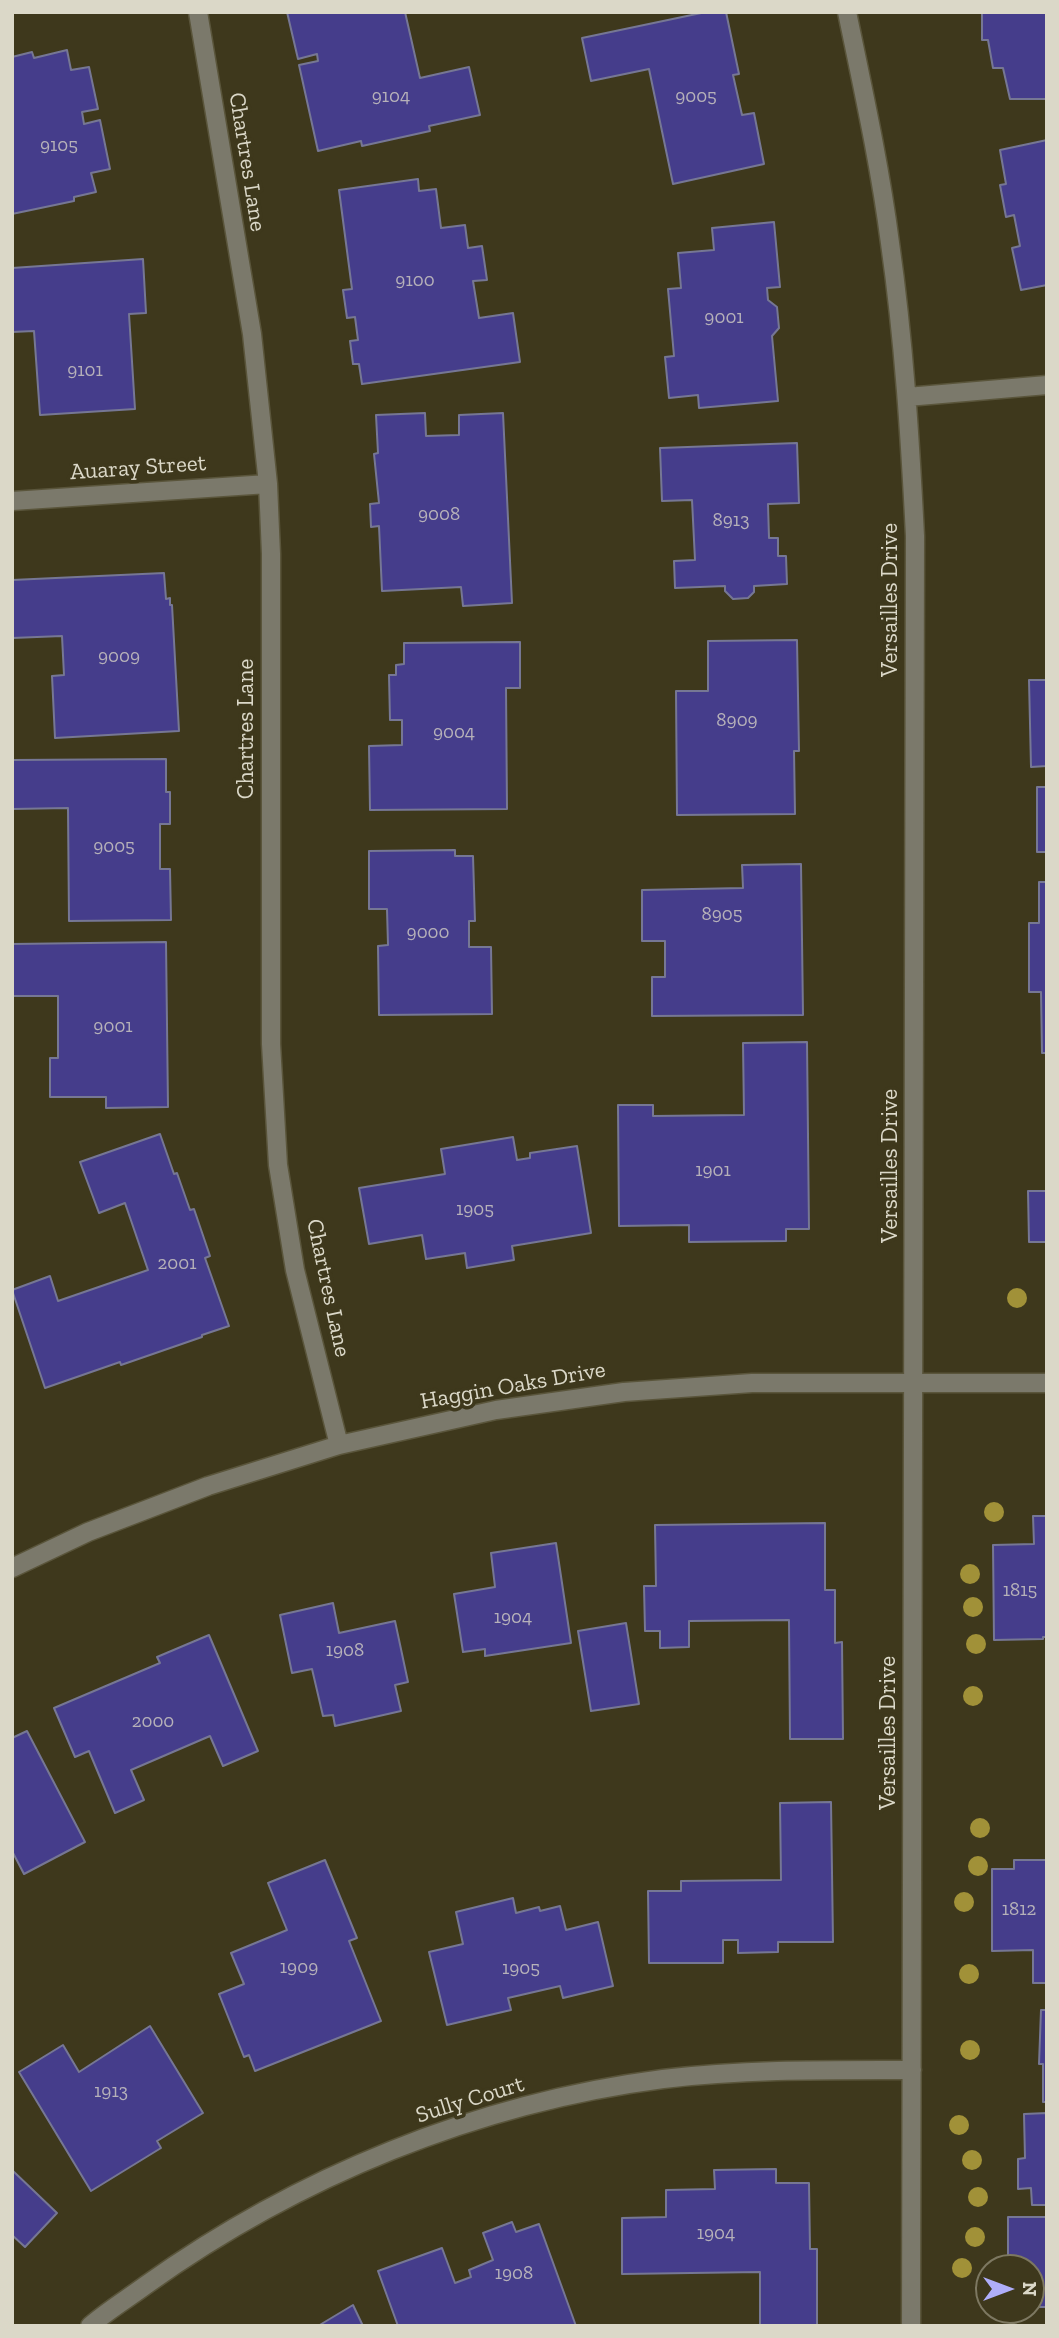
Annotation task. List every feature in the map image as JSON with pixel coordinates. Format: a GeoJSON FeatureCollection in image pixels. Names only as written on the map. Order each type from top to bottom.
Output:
{"type":"FeatureCollection","features":[{"type":"Feature","properties":{"kind":"street","name":"Chartres Lane"},"geometry":{"type":"LineString","coordinates":[[198,12],[252,334],[268,484],[271,554],[271,1045],[278,1165],[295,1270],[339,1445]]}},
{"type":"Feature","properties":{"kind":"street","name":"Versailles Drive"},"geometry":{"type":"LineString","coordinates":[[847,12],[867,106],[890,243],[907,397],[915,536],[911,2326]]}},
{"type":"Feature","properties":{"kind":"street"},"geometry":{"type":"LineString","coordinates":[[907,397],[1047,385]]}},
{"type":"Feature","properties":{"kind":"street","name":"Auaray Street"},"geometry":{"type":"LineString","coordinates":[[12,500],[268,484]]}},
{"type":"Feature","properties":{"kind":"street","name":"Haggin Oaks Drive"},"geometry":{"type":"LineString","coordinates":[[12,1568],[88,1532],[208,1486],[339,1445],[496,1410],[624,1392],[752,1384],[1047,1383]]}},
{"type":"Feature","properties":{"kind":"street","name":"Sully Court"},"geometry":{"type":"LineString","coordinates":[[90,2326],[192,2252],[280,2202],[371,2159],[465,2124],[562,2098],[662,2080],[762,2071],[912,2070]]}},
{"type":"Feature","properties":{"kind":"building"},"geometry":{"type":"Polygon","coordinates":[[[287,12],[405,12],[420,78],[469,67],[480,115],[429,126],[430,131],[362,146],[361,141],[318,151],[299,65],[318,61],[317,54],[298,59],[287,12]]]}},
{"type":"Feature","properties":{"kind":"building"},"geometry":{"type":"Polygon","coordinates":[[[706,12],[726,12],[739,74],[733,75],[742,115],[754,113],[764,164],[673,184],[649,69],[591,81],[582,38],[706,12]]]}},
{"type":"Feature","properties":{"kind":"building"},"geometry":{"type":"Polygon","coordinates":[[[982,12],[1047,12],[1047,99],[1010,99],[1003,68],[993,68],[988,40],[982,40],[982,12]]]}},
{"type":"Feature","properties":{"kind":"building"},"geometry":{"type":"Polygon","coordinates":[[[67,50],[71,70],[89,67],[98,109],[82,112],[84,124],[100,120],[110,169],[91,173],[96,192],[74,197],[74,201],[12,214],[12,57],[32,52],[34,58],[67,50]]]}},
{"type":"Feature","properties":{"kind":"building"},"geometry":{"type":"Polygon","coordinates":[[[1047,140],[1047,285],[1021,290],[1012,248],[1020,246],[1014,215],[1006,217],[1000,185],[1006,184],[1000,150],[1047,140]]]}},
{"type":"Feature","properties":{"kind":"building"},"geometry":{"type":"Polygon","coordinates":[[[418,179],[419,191],[436,189],[441,228],[465,225],[468,248],[482,246],[487,280],[473,281],[479,318],[513,313],[520,362],[362,384],[359,364],[353,364],[350,341],[358,340],[355,317],[347,318],[343,290],[352,289],[339,190],[418,179]]]}},
{"type":"Feature","properties":{"kind":"building"},"geometry":{"type":"Polygon","coordinates":[[[774,222],[780,287],[767,288],[768,300],[777,307],[779,328],[772,336],[778,401],[699,408],[698,395],[669,398],[665,357],[674,356],[668,289],[681,288],[678,253],[714,250],[712,228],[774,222]]]}},
{"type":"Feature","properties":{"kind":"building"},"geometry":{"type":"Polygon","coordinates":[[[143,259],[146,313],[129,314],[135,409],[40,415],[34,331],[12,332],[12,268],[143,259]]]}},
{"type":"Feature","properties":{"kind":"building"},"geometry":{"type":"Polygon","coordinates":[[[425,413],[426,436],[459,435],[459,415],[503,413],[512,603],[463,606],[461,587],[382,591],[379,526],[371,527],[370,504],[379,503],[374,454],[378,453],[376,415],[425,413]]]}},
{"type":"Feature","properties":{"kind":"building"},"geometry":{"type":"Polygon","coordinates":[[[797,443],[799,503],[768,504],[769,538],[778,538],[778,556],[786,556],[787,584],[754,586],[754,592],[748,598],[733,599],[725,591],[725,586],[675,588],[674,561],[695,560],[692,500],[662,501],[660,448],[797,443]]]}},
{"type":"Feature","properties":{"kind":"building"},"geometry":{"type":"Polygon","coordinates":[[[164,573],[166,599],[170,598],[172,605],[179,731],[55,738],[52,676],[64,675],[62,636],[12,638],[12,580],[164,573]]]}},
{"type":"Feature","properties":{"kind":"building"},"geometry":{"type":"Polygon","coordinates":[[[797,640],[799,751],[794,751],[795,814],[677,815],[676,691],[708,691],[708,641],[797,640]]]}},
{"type":"Feature","properties":{"kind":"building"},"geometry":{"type":"Polygon","coordinates":[[[520,642],[520,688],[506,688],[507,809],[370,810],[369,746],[402,745],[402,720],[390,720],[389,675],[396,675],[396,665],[404,664],[404,643],[520,642]]]}},
{"type":"Feature","properties":{"kind":"building"},"geometry":{"type":"Polygon","coordinates":[[[1029,680],[1047,680],[1047,766],[1031,767],[1029,680]]]}},
{"type":"Feature","properties":{"kind":"building"},"geometry":{"type":"Polygon","coordinates":[[[166,759],[170,824],[160,824],[160,869],[170,869],[171,920],[69,921],[68,808],[12,809],[12,760],[166,759]]]}},
{"type":"Feature","properties":{"kind":"building"},"geometry":{"type":"Polygon","coordinates":[[[1037,787],[1047,787],[1047,852],[1037,852],[1037,787]]]}},
{"type":"Feature","properties":{"kind":"building"},"geometry":{"type":"Polygon","coordinates":[[[455,850],[455,856],[473,856],[475,921],[469,921],[469,947],[491,947],[492,1014],[379,1015],[378,946],[388,945],[387,909],[369,909],[369,851],[455,850]]]}},
{"type":"Feature","properties":{"kind":"building"},"geometry":{"type":"Polygon","coordinates":[[[801,864],[803,1015],[652,1016],[652,977],[665,977],[665,941],[642,941],[642,890],[743,888],[742,865],[801,864]]]}},
{"type":"Feature","properties":{"kind":"building"},"geometry":{"type":"Polygon","coordinates":[[[1039,882],[1047,882],[1047,1053],[1042,1053],[1041,992],[1029,992],[1029,923],[1039,923],[1039,882]]]}},
{"type":"Feature","properties":{"kind":"building"},"geometry":{"type":"Polygon","coordinates":[[[166,942],[168,1107],[106,1108],[106,1097],[50,1097],[50,1058],[58,1058],[58,996],[12,996],[12,944],[166,942]]]}},
{"type":"Feature","properties":{"kind":"building"},"geometry":{"type":"Polygon","coordinates":[[[807,1042],[809,1229],[786,1229],[786,1241],[689,1242],[689,1225],[619,1226],[618,1105],[653,1105],[653,1116],[744,1115],[743,1043],[807,1042]]]}},
{"type":"Feature","properties":{"kind":"building"},"geometry":{"type":"Polygon","coordinates":[[[160,1134],[190,1210],[194,1209],[210,1256],[205,1258],[229,1326],[121,1365],[120,1362],[45,1388],[12,1290],[50,1276],[58,1301],[148,1270],[125,1203],[99,1213],[80,1162],[160,1134]]]}},
{"type":"Feature","properties":{"kind":"building"},"geometry":{"type":"Polygon","coordinates":[[[513,1137],[517,1160],[530,1158],[530,1153],[577,1146],[591,1233],[512,1246],[514,1260],[467,1268],[465,1253],[426,1259],[422,1235],[369,1244],[359,1188],[445,1174],[441,1149],[513,1137]]]}},
{"type":"Feature","properties":{"kind":"building"},"geometry":{"type":"Polygon","coordinates":[[[1028,1191],[1047,1191],[1047,1242],[1029,1242],[1028,1191]]]}},
{"type":"Feature","properties":{"kind":"building"},"geometry":{"type":"Polygon","coordinates":[[[1033,1516],[1047,1516],[1047,1637],[994,1640],[993,1545],[1034,1544],[1033,1516]]]}},
{"type":"Feature","properties":{"kind":"building"},"geometry":{"type":"Polygon","coordinates":[[[825,1523],[825,1590],[835,1590],[835,1643],[842,1642],[843,1739],[790,1739],[789,1620],[689,1621],[689,1647],[660,1648],[660,1631],[645,1631],[644,1586],[656,1586],[655,1525],[825,1523]]]}},
{"type":"Feature","properties":{"kind":"building"},"geometry":{"type":"Polygon","coordinates":[[[556,1543],[571,1643],[485,1656],[485,1649],[463,1652],[454,1594],[495,1587],[491,1553],[556,1543]]]}},
{"type":"Feature","properties":{"kind":"building"},"geometry":{"type":"Polygon","coordinates":[[[333,1603],[339,1633],[395,1621],[408,1682],[395,1685],[401,1711],[335,1726],[333,1715],[323,1716],[312,1669],[292,1673],[280,1615],[333,1603]]]}},
{"type":"Feature","properties":{"kind":"building"},"geometry":{"type":"Polygon","coordinates":[[[626,1623],[639,1704],[591,1711],[578,1631],[626,1623]]]}},
{"type":"Feature","properties":{"kind":"building"},"geometry":{"type":"Polygon","coordinates":[[[209,1635],[258,1751],[223,1766],[210,1736],[131,1770],[144,1800],[115,1813],[89,1751],[75,1757],[54,1708],[160,1663],[157,1657],[209,1635]]]}},
{"type":"Feature","properties":{"kind":"building"},"geometry":{"type":"Polygon","coordinates":[[[27,1731],[85,1842],[24,1874],[12,1851],[12,1738],[27,1731]]]}},
{"type":"Feature","properties":{"kind":"building"},"geometry":{"type":"Polygon","coordinates":[[[831,1802],[833,1942],[778,1942],[778,1952],[738,1953],[738,1940],[723,1940],[723,1963],[649,1963],[648,1891],[681,1891],[681,1881],[781,1880],[780,1803],[831,1802]]]}},
{"type":"Feature","properties":{"kind":"building"},"geometry":{"type":"Polygon","coordinates":[[[325,1860],[357,1938],[349,1941],[381,2021],[255,2071],[249,2055],[244,2057],[219,1994],[244,1984],[231,1953],[287,1930],[268,1883],[325,1860]]]}},
{"type":"Feature","properties":{"kind":"building"},"geometry":{"type":"Polygon","coordinates":[[[1014,1860],[1047,1860],[1047,1983],[1033,1983],[1033,1950],[992,1951],[992,1869],[1014,1869],[1014,1860]]]}},
{"type":"Feature","properties":{"kind":"building"},"geometry":{"type":"Polygon","coordinates":[[[513,1898],[516,1913],[539,1907],[540,1911],[560,1906],[566,1930],[598,1922],[613,1986],[563,1998],[560,1986],[508,1998],[511,2010],[447,2025],[429,1952],[463,1944],[456,1912],[513,1898]]]}},
{"type":"Feature","properties":{"kind":"building"},"geometry":{"type":"Polygon","coordinates":[[[1041,2010],[1047,2010],[1047,2102],[1043,2102],[1043,2064],[1039,2064],[1041,2010]]]}},
{"type":"Feature","properties":{"kind":"building"},"geometry":{"type":"Polygon","coordinates":[[[150,2026],[203,2113],[157,2141],[161,2148],[91,2191],[19,2072],[63,2045],[79,2072],[150,2026]]]}},
{"type":"Feature","properties":{"kind":"building"},"geometry":{"type":"Polygon","coordinates":[[[1047,2113],[1047,2205],[1032,2205],[1031,2188],[1018,2189],[1018,2159],[1025,2158],[1024,2114],[1047,2113]]]}},
{"type":"Feature","properties":{"kind":"building"},"geometry":{"type":"Polygon","coordinates":[[[776,2169],[776,2183],[809,2183],[810,2249],[817,2249],[817,2326],[760,2326],[760,2272],[622,2274],[622,2218],[666,2217],[666,2190],[715,2189],[714,2170],[776,2169]]]}},
{"type":"Feature","properties":{"kind":"building"},"geometry":{"type":"Polygon","coordinates":[[[12,2170],[57,2213],[25,2247],[12,2235],[12,2170]]]}},
{"type":"Feature","properties":{"kind":"building"},"geometry":{"type":"Polygon","coordinates":[[[1008,2217],[1047,2217],[1047,2307],[1045,2254],[1008,2254],[1008,2217]]]}},
{"type":"Feature","properties":{"kind":"building"},"geometry":{"type":"Polygon","coordinates":[[[512,2222],[516,2232],[539,2224],[576,2326],[398,2326],[378,2271],[442,2248],[455,2283],[471,2277],[469,2270],[493,2260],[483,2233],[512,2222]]]}},
{"type":"Feature","properties":{"kind":"building"},"geometry":{"type":"Polygon","coordinates":[[[353,2305],[363,2326],[318,2326],[353,2305]]]}}]}
